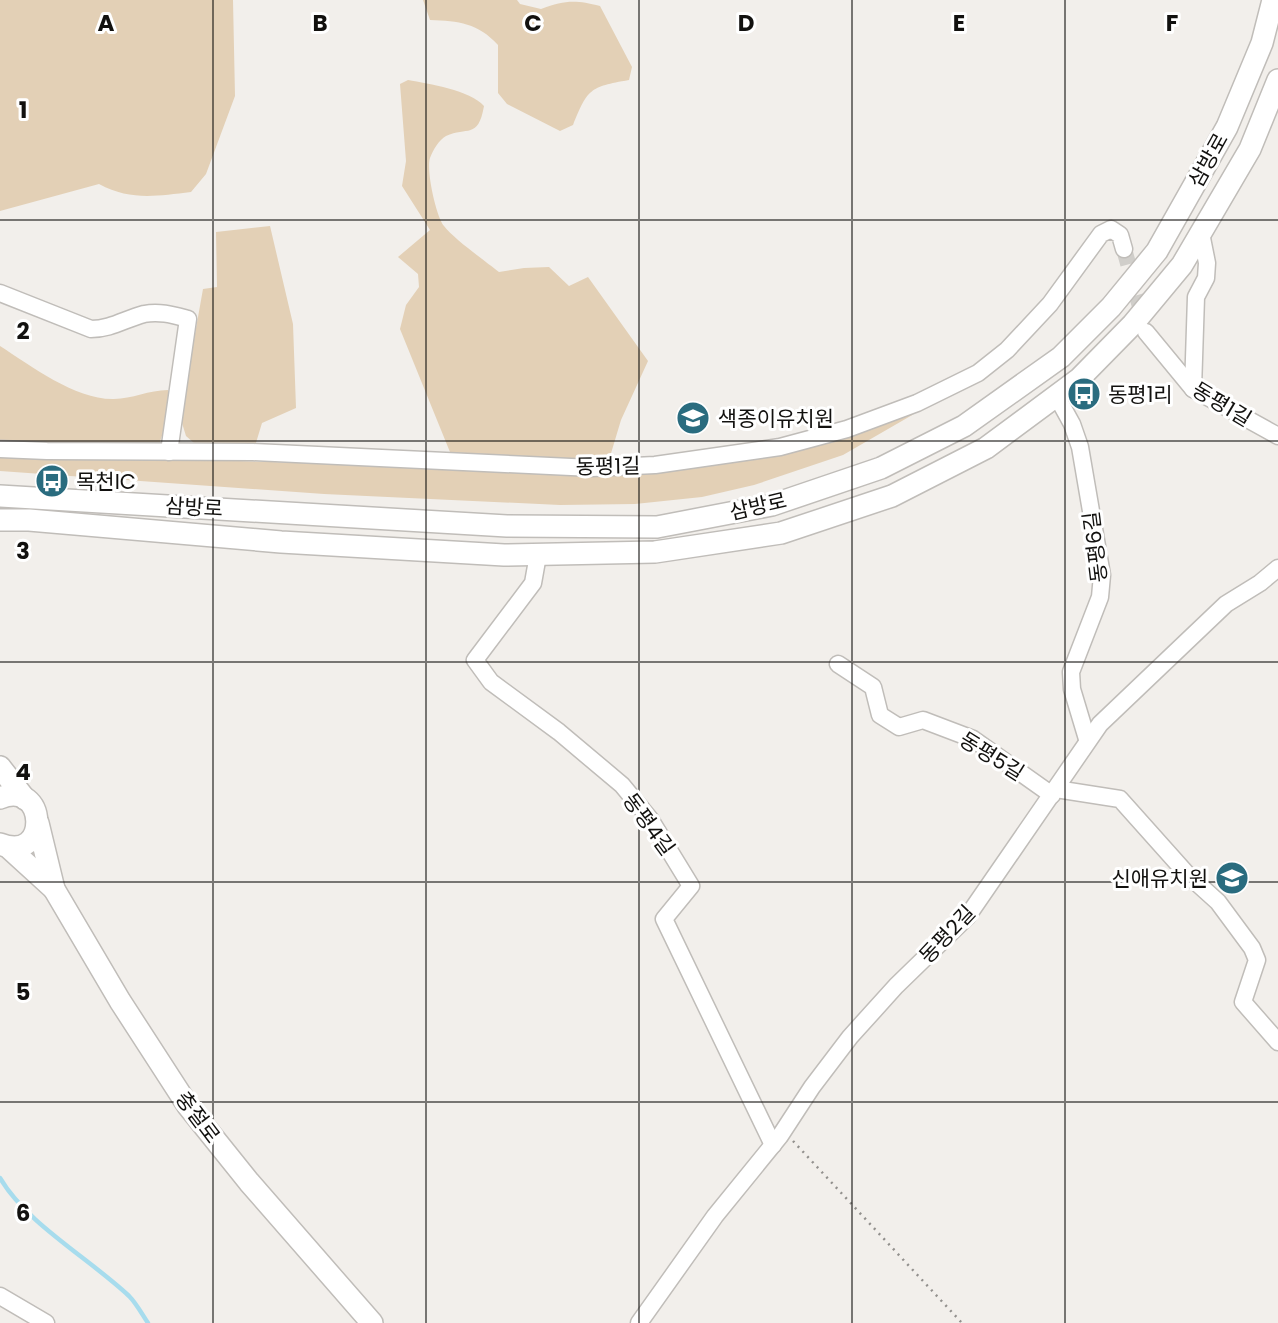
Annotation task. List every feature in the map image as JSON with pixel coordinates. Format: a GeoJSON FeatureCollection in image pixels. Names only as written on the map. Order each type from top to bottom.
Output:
{"type":"FeatureCollection","features":[{"type":"Feature","properties":{"kind":"street","name":"삼방로"},"geometry":{"type":"LineString","coordinates":[[0,496],[507,526],[657,527],[772,505],[881,468],[964,426],[1061,357],[1111,307],[1157,251],[1227,127],[1262,43],[1273,0]]}},
{"type":"Feature","properties":{"kind":"street","name":"삼방로"},"geometry":{"type":"LineString","coordinates":[[0,520],[29,520],[281,542],[504,555],[655,552],[781,533],[891,496],[986,447],[1079,379],[1133,324],[1182,265],[1250,149],[1278,80]]}},
{"type":"Feature","properties":{"kind":"street","name":"동평1길"},"geometry":{"type":"LineString","coordinates":[[0,449],[253,452],[592,468],[655,466],[780,447],[847,429],[894,412],[978,373],[1007,350],[1050,304],[1101,234],[1111,229],[1120,235],[1124,249]]}},
{"type":"Feature","properties":{"kind":"street"},"geometry":{"type":"LineString","coordinates":[[1193,389],[1196,297],[1206,278],[1207,263],[1201,233]]}},
{"type":"Feature","properties":{"kind":"street"},"geometry":{"type":"LineString","coordinates":[[0,293],[91,329],[106,329],[145,314],[163,312],[188,318],[169,452]]}},
{"type":"Feature","properties":{"kind":"street","name":"동평1길"},"geometry":{"type":"LineString","coordinates":[[1146,332],[1193,389],[1278,436]]}},
{"type":"Feature","properties":{"kind":"street","name":"동평6길"},"geometry":{"type":"LineString","coordinates":[[1056,396],[1072,424],[1080,447],[1102,575],[1100,597],[1071,672],[1072,689],[1087,739]]}},
{"type":"Feature","properties":{"kind":"street","name":"동평4길"},"geometry":{"type":"LineString","coordinates":[[538,555],[533,583],[475,660],[491,682],[559,732],[621,785],[657,830],[691,886],[664,919],[773,1145]]}},
{"type":"Feature","properties":{"kind":"street","name":"동평2길"},"geometry":{"type":"LineString","coordinates":[[639,1323],[715,1216],[773,1145],[850,1037],[896,986],[967,917],[1054,792],[1087,739],[1134,689],[1226,604],[1278,568]]}},
{"type":"Feature","properties":{"kind":"street","name":"동평5길"},"geometry":{"type":"LineString","coordinates":[[838,664],[873,687],[880,715],[899,727],[923,720],[973,739],[1054,792]]}},
{"type":"Feature","properties":{"kind":"street"},"geometry":{"type":"LineString","coordinates":[[0,767],[25,799]]}},
{"type":"Feature","properties":{"kind":"street"},"geometry":{"type":"LineString","coordinates":[[1054,792],[1120,799],[1187,874],[1218,902],[1252,948],[1257,960],[1243,1002],[1278,1042]]}},
{"type":"Feature","properties":{"kind":"street"},"geometry":{"type":"LineString","coordinates":[[0,798],[12,795],[25,799]]}},
{"type":"Feature","properties":{"kind":"street","name":"충절로"},"geometry":{"type":"LineString","coordinates":[[25,799],[35,809],[54,888],[120,1001],[188,1105],[249,1182],[372,1323]]}},
{"type":"Feature","properties":{"kind":"street"},"geometry":{"type":"LineString","coordinates":[[4,846],[28,842],[37,830],[38,823]]}},
{"type":"Feature","properties":{"kind":"street","name":"충절로"},"geometry":{"type":"LineString","coordinates":[[4,846],[54,888]]}},
{"type":"Feature","properties":{"kind":"street"},"geometry":{"type":"LineString","coordinates":[[0,1296],[46,1323]]}},
{"type":"Feature","properties":{"kind":"path"},"geometry":{"type":"LineString","coordinates":[[783,1131],[962,1323]]}},
{"type":"Feature","properties":{"kind":"shaded area"},"geometry":{"type":"Polygon","coordinates":[[[0,0],[233,0],[235,96],[206,174],[191,192],[155,196],[133,195],[99,184],[0,211],[0,0]]]}},
{"type":"Feature","properties":{"kind":"shaded area"},"geometry":{"type":"Polygon","coordinates":[[[423,0],[517,0],[520,4],[541,9],[570,2],[600,6],[632,67],[629,80],[605,85],[592,92],[582,104],[573,125],[560,131],[507,104],[498,93],[498,45],[491,38],[467,25],[430,20],[423,0]]]}},
{"type":"Feature","properties":{"kind":"shaded area"},"geometry":{"type":"Polygon","coordinates":[[[408,80],[459,92],[478,100],[484,106],[482,117],[475,128],[446,136],[436,146],[430,158],[429,172],[433,193],[444,226],[499,272],[549,267],[569,286],[588,277],[648,361],[621,420],[609,460],[546,462],[452,457],[400,329],[406,305],[419,287],[418,274],[398,257],[430,230],[402,186],[406,161],[400,84],[408,80]]]}},
{"type":"Feature","properties":{"kind":"shaded area"},"geometry":{"type":"Polygon","coordinates":[[[270,226],[293,324],[296,408],[262,423],[255,446],[194,443],[186,436],[182,423],[183,401],[203,289],[217,287],[216,232],[270,226]]]}},
{"type":"Feature","properties":{"kind":"shaded area"},"geometry":{"type":"Polygon","coordinates":[[[0,346],[69,388],[99,398],[127,398],[168,390],[168,417],[159,445],[0,444],[0,346]]]}},
{"type":"Feature","properties":{"kind":"shaded area"},"geometry":{"type":"Polygon","coordinates":[[[914,414],[843,455],[754,485],[702,497],[635,504],[560,505],[324,494],[0,471],[0,454],[552,473],[733,461],[797,451],[914,414]]]}},
{"type":"Feature","properties":{"kind":"waterway"},"geometry":{"type":"LineString","coordinates":[[0,1178],[11,1194],[42,1225],[129,1296],[148,1323]]}},
{"type":"Feature","properties":{"kind":"tunnel"},"geometry":{"type":"LineString","coordinates":[[1124,249],[1144,321]]}},
{"type":"Feature","properties":{"kind":"place","name":"동평1리"},"geometry":{"type":"Point","coordinates":[1084,394]}},
{"type":"Feature","properties":{"kind":"place","name":"색종이유치원"},"geometry":{"type":"Point","coordinates":[693,418]}},
{"type":"Feature","properties":{"kind":"place","name":"목천IC"},"geometry":{"type":"Point","coordinates":[52,481]}},
{"type":"Feature","properties":{"kind":"place","name":"신애유치원"},"geometry":{"type":"Point","coordinates":[1232,878]}}]}
